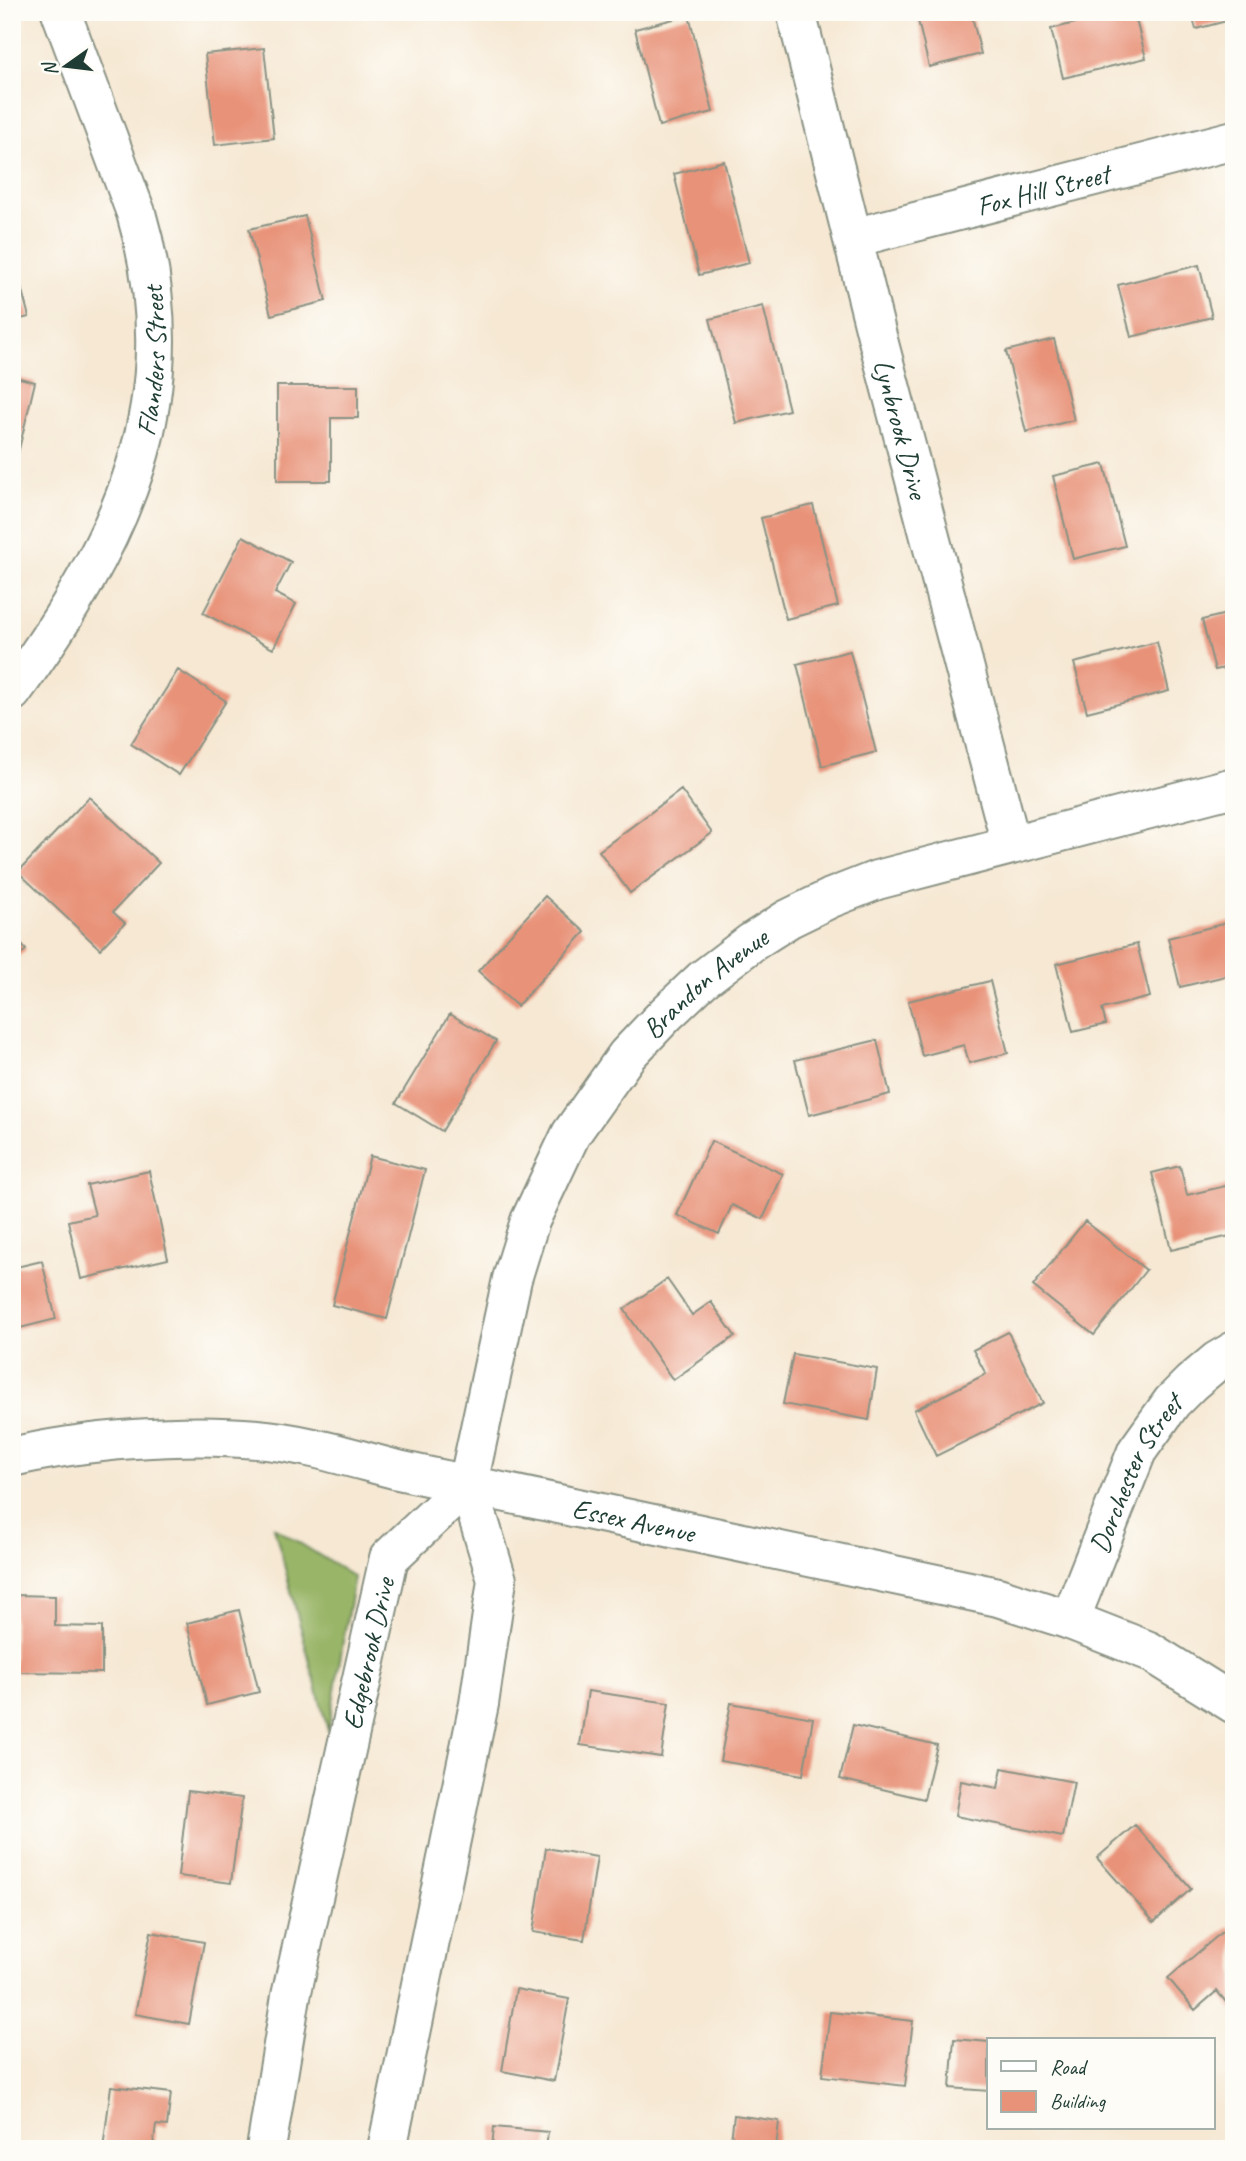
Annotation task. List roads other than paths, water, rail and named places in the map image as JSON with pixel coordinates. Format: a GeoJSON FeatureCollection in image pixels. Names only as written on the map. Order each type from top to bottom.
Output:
{"type":"FeatureCollection","features":[{"type":"Feature","properties":{"kind":"street","name":"Flanders Street"},"geometry":{"type":"LineString","coordinates":[[12,692],[47,643],[97,560],[128,491],[144,438],[154,384],[157,335],[146,246],[132,200],[61,12]]}},
{"type":"Feature","properties":{"kind":"street","name":"Lynbrook Drive"},"geometry":{"type":"LineString","coordinates":[[796,12],[877,336],[1011,844]]}},
{"type":"Feature","properties":{"kind":"street","name":"Fox Hill Street"},"geometry":{"type":"LineString","coordinates":[[853,238],[1234,140]]}},
{"type":"Feature","properties":{"kind":"street","name":"Brandon Avenue"},"geometry":{"type":"LineString","coordinates":[[468,1484],[512,1279],[530,1221],[571,1134],[627,1055],[702,980],[788,919],[877,880],[1234,787]]}},
{"type":"Feature","properties":{"kind":"street","name":"Dorchester Street"},"geometry":{"type":"LineString","coordinates":[[1070,1620],[1136,1451],[1172,1402],[1217,1361],[1234,1351]]}},
{"type":"Feature","properties":{"kind":"street","name":"Essex Avenue"},"geometry":{"type":"LineString","coordinates":[[12,1457],[48,1448],[167,1437],[256,1439],[301,1446],[398,1471],[998,1597],[1070,1620],[1149,1651],[1234,1703]]}},
{"type":"Feature","properties":{"kind":"street","name":"Edgebrook Drive"},"geometry":{"type":"LineString","coordinates":[[266,2149],[290,1996],[389,1558],[468,1484]]}},
{"type":"Feature","properties":{"kind":"street"},"geometry":{"type":"LineString","coordinates":[[387,2149],[479,1704],[497,1580],[468,1484]]}}]}
